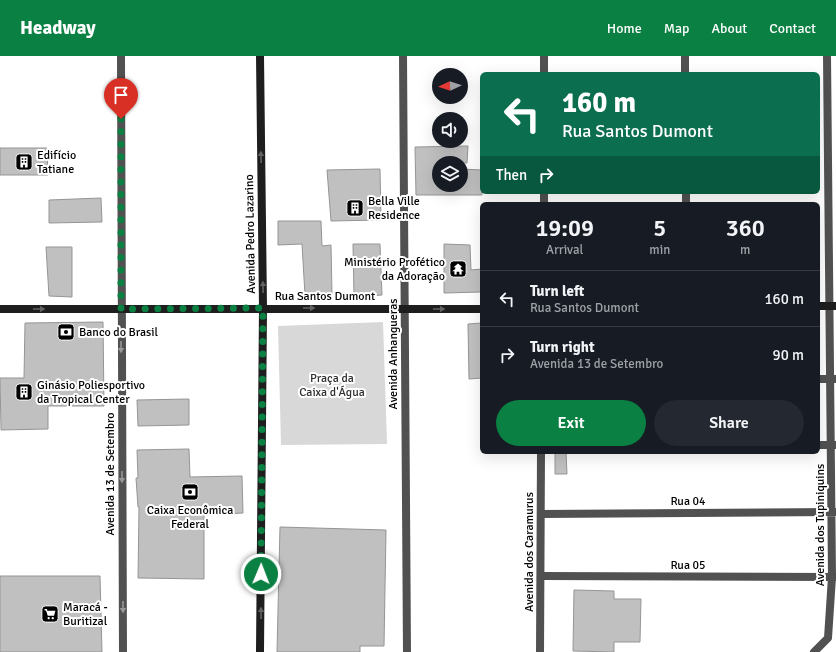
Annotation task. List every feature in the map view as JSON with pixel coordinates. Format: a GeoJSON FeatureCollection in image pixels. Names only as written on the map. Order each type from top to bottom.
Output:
{"type":"FeatureCollection","features":[{"type":"Feature","properties":{"kind":"main road","name":"Avenida Pedro Lazarino"},"geometry":{"type":"LineString","coordinates":[[260,56],[263,308],[260,652]]}},
{"type":"Feature","properties":{"kind":"main road"},"geometry":{"type":"LineString","coordinates":[[820,306],[833,306]]}},
{"type":"Feature","properties":{"kind":"main road","name":"Rua Santos Dumont"},"geometry":{"type":"LineString","coordinates":[[0,309],[480,309]]}},
{"type":"Feature","properties":{"kind":"street","name":"Avenida 13 de Setembro"},"geometry":{"type":"LineString","coordinates":[[121,56],[123,652]]}},
{"type":"Feature","properties":{"kind":"street","name":"Avenida Anhangueras"},"geometry":{"type":"LineString","coordinates":[[403,56],[407,652]]}},
{"type":"Feature","properties":{"kind":"street"},"geometry":{"type":"LineString","coordinates":[[544,56],[544,72]]}},
{"type":"Feature","properties":{"kind":"street"},"geometry":{"type":"LineString","coordinates":[[685,56],[685,72]]}},
{"type":"Feature","properties":{"kind":"street","name":"Avenida dos Tupiniquins"},"geometry":{"type":"LineString","coordinates":[[814,652],[828,638],[834,577],[833,306],[827,56]]}},
{"type":"Feature","properties":{"kind":"street"},"geometry":{"type":"LineString","coordinates":[[820,379],[833,379]]}},
{"type":"Feature","properties":{"kind":"street"},"geometry":{"type":"LineString","coordinates":[[820,445],[834,445]]}},
{"type":"Feature","properties":{"kind":"street","name":"Avenida dos Caramurus"},"geometry":{"type":"LineString","coordinates":[[540,652],[541,454]]}},
{"type":"Feature","properties":{"kind":"street","name":"Rua 04"},"geometry":{"type":"LineString","coordinates":[[541,514],[834,512]]}},
{"type":"Feature","properties":{"kind":"street","name":"Rua 05"},"geometry":{"type":"LineString","coordinates":[[540,576],[834,577]]}},
{"type":"Feature","properties":{"kind":"green space","name":"Praça da Caixa d'Água"},"geometry":{"type":"Polygon","coordinates":[[[383,322],[387,444],[281,445],[278,326],[383,322]]]}},
{"type":"Feature","properties":{"kind":"building"},"geometry":{"type":"Polygon","coordinates":[[[415,147],[468,148],[467,156],[432,156],[432,192],[468,192],[468,169],[480,170],[480,194],[482,195],[416,195],[415,147]]]}},
{"type":"Feature","properties":{"kind":"building","name":"Edifício Tatiane"},"geometry":{"type":"Polygon","coordinates":[[[0,148],[47,148],[48,175],[0,175],[0,148]]]}},
{"type":"Feature","properties":{"kind":"building"},"geometry":{"type":"Polygon","coordinates":[[[380,169],[381,220],[331,221],[327,170],[380,169]]]}},
{"type":"Feature","properties":{"kind":"building"},"geometry":{"type":"Polygon","coordinates":[[[101,198],[102,222],[49,223],[49,200],[101,198]]]}},
{"type":"Feature","properties":{"kind":"building"},"geometry":{"type":"Polygon","coordinates":[[[278,221],[321,221],[322,246],[331,245],[332,294],[305,295],[302,244],[278,245],[278,221]]]}},
{"type":"Feature","properties":{"kind":"building"},"geometry":{"type":"Polygon","coordinates":[[[353,244],[380,244],[382,295],[354,297],[353,244]]]}},
{"type":"Feature","properties":{"kind":"building","name":"Ministério Profético da Adoração"},"geometry":{"type":"Polygon","coordinates":[[[444,244],[470,245],[471,270],[480,269],[480,292],[444,293],[444,244]]]}},
{"type":"Feature","properties":{"kind":"building"},"geometry":{"type":"Polygon","coordinates":[[[46,247],[72,247],[72,297],[49,296],[46,247]]]}},
{"type":"Feature","properties":{"kind":"building"},"geometry":{"type":"Polygon","coordinates":[[[103,322],[104,406],[48,406],[48,429],[1,430],[0,378],[24,378],[25,323],[103,322]]]}},
{"type":"Feature","properties":{"kind":"building"},"geometry":{"type":"Polygon","coordinates":[[[480,323],[480,378],[469,379],[468,324],[480,323]]]}},
{"type":"Feature","properties":{"kind":"building"},"geometry":{"type":"Polygon","coordinates":[[[189,399],[189,425],[138,426],[137,400],[189,399]]]}},
{"type":"Feature","properties":{"kind":"building"},"geometry":{"type":"Polygon","coordinates":[[[189,449],[190,477],[242,476],[243,513],[204,515],[204,579],[138,578],[139,507],[136,478],[138,478],[137,450],[189,449]]]}},
{"type":"Feature","properties":{"kind":"building"},"geometry":{"type":"Polygon","coordinates":[[[555,454],[566,454],[567,474],[555,474],[555,454]]]}},
{"type":"Feature","properties":{"kind":"building"},"geometry":{"type":"Polygon","coordinates":[[[280,527],[386,530],[384,646],[360,646],[360,652],[277,652],[280,527]]]}},
{"type":"Feature","properties":{"kind":"building","name":"Maracá - Buritizal"},"geometry":{"type":"Polygon","coordinates":[[[0,576],[100,576],[102,652],[0,652],[0,576]]]}},
{"type":"Feature","properties":{"kind":"building"},"geometry":{"type":"Polygon","coordinates":[[[574,590],[614,591],[614,599],[641,599],[640,642],[614,642],[614,652],[573,651],[574,590]]]}},
{"type":"Feature","properties":{"kind":"place","name":"Edifício Tatiane"},"geometry":{"type":"Point","coordinates":[24,162]}},
{"type":"Feature","properties":{"kind":"place","name":"Bella Ville Residence"},"geometry":{"type":"Point","coordinates":[355,208]}},
{"type":"Feature","properties":{"kind":"place","name":"Ministério Profético da Adoração"},"geometry":{"type":"Point","coordinates":[458,269]}},
{"type":"Feature","properties":{"kind":"place","name":"Banco do Brasil"},"geometry":{"type":"Point","coordinates":[66,332]}},
{"type":"Feature","properties":{"kind":"place","name":"Ginásio Poliesportivo da Tropical Center"},"geometry":{"type":"Point","coordinates":[24,392]}},
{"type":"Feature","properties":{"kind":"place","name":"Caixa Econômica Federal"},"geometry":{"type":"Point","coordinates":[190,492]}},
{"type":"Feature","properties":{"kind":"place","name":"Maracá - Buritizal"},"geometry":{"type":"Point","coordinates":[50,614]}},
{"type":"Feature","properties":{"kind":"route"},"geometry":{"type":"LineString","coordinates":[[121,119],[121,309],[263,308],[261,574]]}}]}
